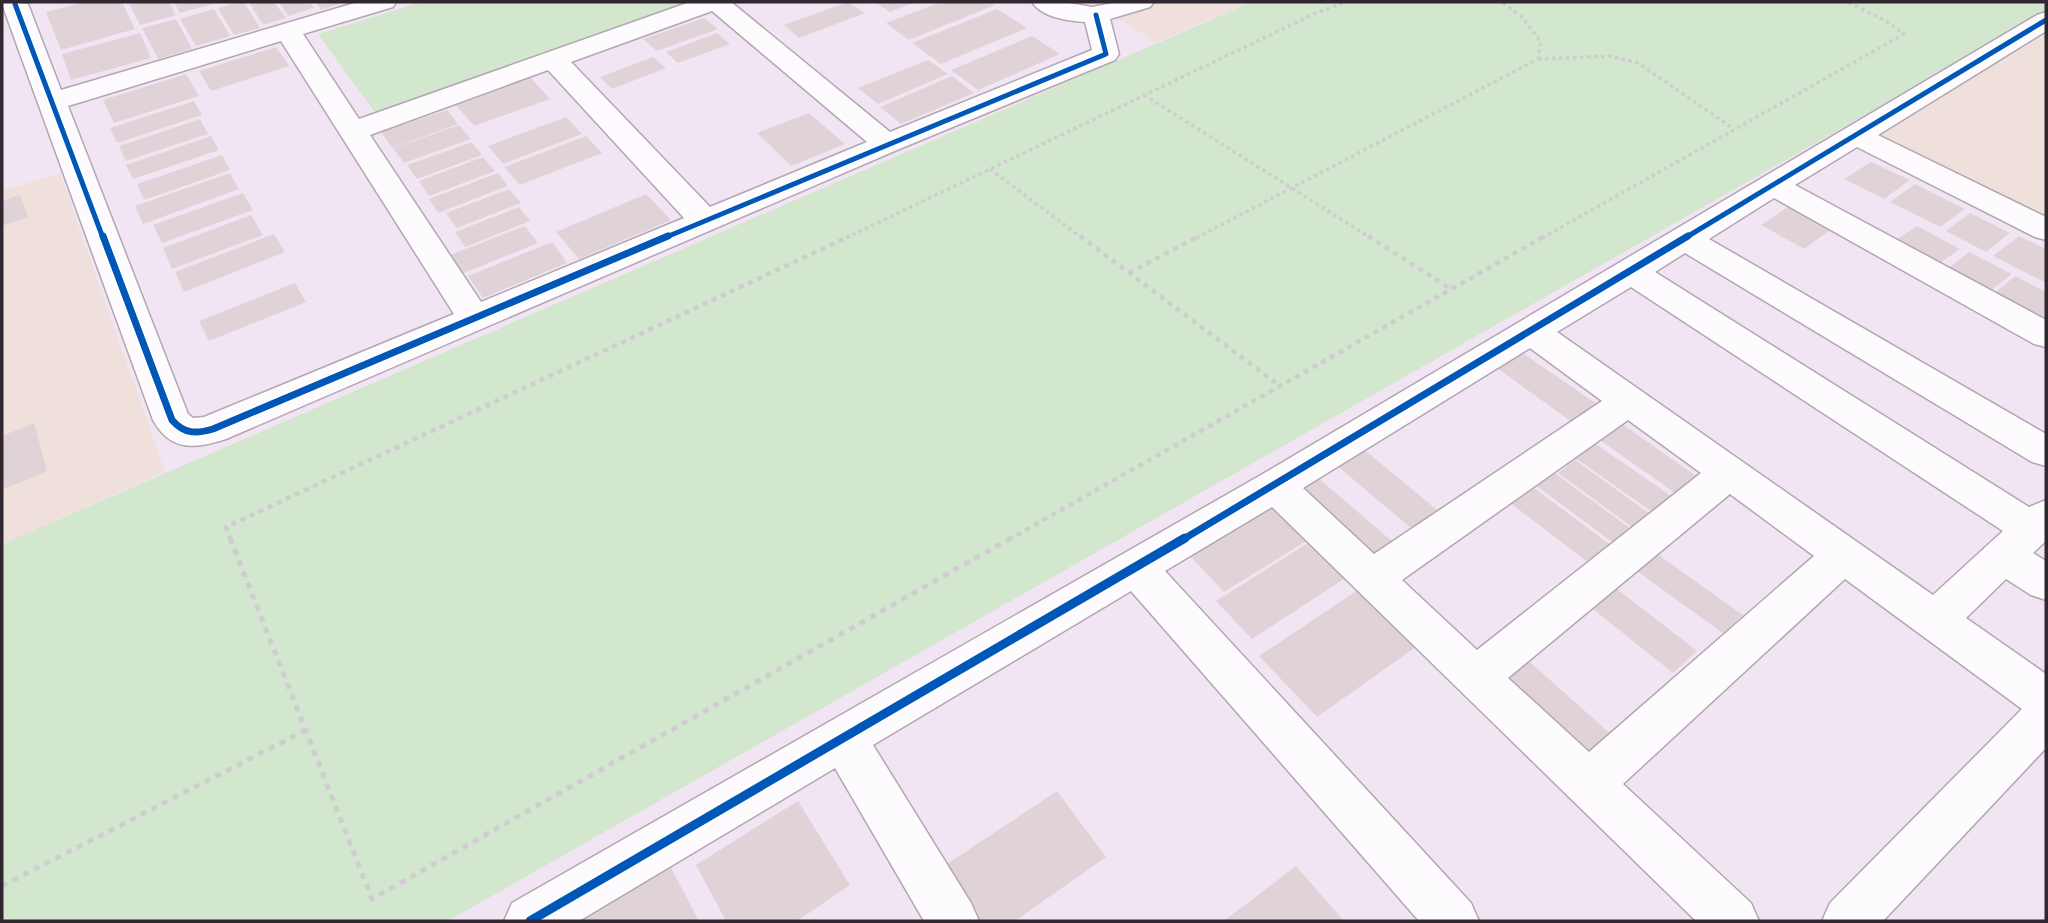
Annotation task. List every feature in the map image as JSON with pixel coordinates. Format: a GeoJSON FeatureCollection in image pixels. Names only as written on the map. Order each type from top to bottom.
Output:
{"type":"FeatureCollection","features":[{"type":"Feature","properties":{"kind":"street"},"geometry":{"type":"LineString","coordinates":[[51,102],[384,2]]}},
{"type":"Feature","properties":{"kind":"street"},"geometry":{"type":"LineString","coordinates":[[354,131],[714,2],[887,144]]}},
{"type":"Feature","properties":{"kind":"street"},"geometry":{"type":"LineString","coordinates":[[1044,2],[1069,14],[1096,15],[1142,2]]}},
{"type":"Feature","properties":{"kind":"street"},"geometry":{"type":"LineString","coordinates":[[14,5],[172,420],[185,432],[197,433],[213,429],[1106,54],[1096,15]]}},
{"type":"Feature","properties":{"kind":"street"},"geometry":{"type":"LineString","coordinates":[[530,921],[1275,486],[1687,240],[2046,20]]}},
{"type":"Feature","properties":{"kind":"street"},"geometry":{"type":"LineString","coordinates":[[288,31],[474,318]]}},
{"type":"Feature","properties":{"kind":"street"},"geometry":{"type":"LineString","coordinates":[[553,59],[705,221]]}},
{"type":"Feature","properties":{"kind":"street"},"geometry":{"type":"LineString","coordinates":[[1856,135],[2046,230]]}},
{"type":"Feature","properties":{"kind":"street"},"geometry":{"type":"LineString","coordinates":[[1774,186],[2046,335]]}},
{"type":"Feature","properties":{"kind":"street"},"geometry":{"type":"LineString","coordinates":[[1687,240],[2046,452]]}},
{"type":"Feature","properties":{"kind":"street"},"geometry":{"type":"LineString","coordinates":[[1632,272],[2027,534],[2046,583]]}},
{"type":"Feature","properties":{"kind":"street"},"geometry":{"type":"LineString","coordinates":[[1532,332],[2046,700]]}},
{"type":"Feature","properties":{"kind":"street"},"geometry":{"type":"LineString","coordinates":[[1372,578],[1629,401]]}},
{"type":"Feature","properties":{"kind":"street"},"geometry":{"type":"LineString","coordinates":[[1477,678],[1511,647],[1729,473]]}},
{"type":"Feature","properties":{"kind":"street"},"geometry":{"type":"LineString","coordinates":[[1275,486],[1733,921]]}},
{"type":"Feature","properties":{"kind":"street"},"geometry":{"type":"LineString","coordinates":[[1935,620],[2027,534]]}},
{"type":"Feature","properties":{"kind":"street"},"geometry":{"type":"LineString","coordinates":[[1588,784],[1843,555]]}},
{"type":"Feature","properties":{"kind":"street"},"geometry":{"type":"LineString","coordinates":[[1136,568],[1453,921]]}},
{"type":"Feature","properties":{"kind":"street"},"geometry":{"type":"LineString","coordinates":[[1848,921],[2046,716]]}},
{"type":"Feature","properties":{"kind":"street"},"geometry":{"type":"LineString","coordinates":[[843,739],[953,921]]}},
{"type":"Feature","properties":{"kind":"path"},"geometry":{"type":"LineString","coordinates":[[1346,2],[1316,13],[703,307],[226,527],[372,899],[1904,34],[1884,20],[1848,2]]}},
{"type":"Feature","properties":{"kind":"path"},"geometry":{"type":"LineString","coordinates":[[1501,2],[1521,17],[1541,42],[1538,60]]}},
{"type":"Feature","properties":{"kind":"path"},"geometry":{"type":"LineString","coordinates":[[1129,273],[1538,60],[1611,56],[1638,63],[1734,129]]}},
{"type":"Feature","properties":{"kind":"path"},"geometry":{"type":"LineString","coordinates":[[1144,95],[1451,289]]}},
{"type":"Feature","properties":{"kind":"path"},"geometry":{"type":"LineString","coordinates":[[990,169],[1279,386]]}},
{"type":"Feature","properties":{"kind":"path"},"geometry":{"type":"LineString","coordinates":[[2,886],[306,730]]}},
{"type":"Feature","properties":{"kind":"shaded area"},"geometry":{"type":"Polygon","coordinates":[[[1091,2],[1252,2],[1156,42],[1091,2]]]}},
{"type":"Feature","properties":{"kind":"shaded area"},"geometry":{"type":"Polygon","coordinates":[[[2046,12],[2046,218],[1850,124],[2046,12]]]}},
{"type":"Feature","properties":{"kind":"shaded area"},"geometry":{"type":"Polygon","coordinates":[[[60,173],[165,472],[2,544],[2,191],[60,173]]]}},
{"type":"Feature","properties":{"kind":"green space"},"geometry":{"type":"Polygon","coordinates":[[[422,2],[690,2],[695,6],[377,115],[318,34],[422,2]]]}},
{"type":"Feature","properties":{"kind":"green space"},"geometry":{"type":"Polygon","coordinates":[[[1252,2],[2046,2],[2046,12],[448,921],[2,921],[2,544],[1252,2]]]}},
{"type":"Feature","properties":{"kind":"building"},"geometry":{"type":"Polygon","coordinates":[[[84,2],[122,2],[135,29],[61,50],[46,12],[84,2]]]}},
{"type":"Feature","properties":{"kind":"building"},"geometry":{"type":"Polygon","coordinates":[[[128,2],[169,2],[176,15],[140,25],[128,2]]]}},
{"type":"Feature","properties":{"kind":"building"},"geometry":{"type":"Polygon","coordinates":[[[174,2],[215,2],[216,3],[180,13],[174,2]]]}},
{"type":"Feature","properties":{"kind":"building"},"geometry":{"type":"Polygon","coordinates":[[[244,2],[260,28],[234,35],[218,8],[244,2]]]}},
{"type":"Feature","properties":{"kind":"building"},"geometry":{"type":"Polygon","coordinates":[[[249,2],[274,2],[286,18],[263,25],[249,2]]]}},
{"type":"Feature","properties":{"kind":"building"},"geometry":{"type":"Polygon","coordinates":[[[279,2],[310,2],[314,8],[288,16],[279,2]]]}},
{"type":"Feature","properties":{"kind":"building"},"geometry":{"type":"Polygon","coordinates":[[[315,2],[345,2],[321,10],[315,2]]]}},
{"type":"Feature","properties":{"kind":"building"},"geometry":{"type":"Polygon","coordinates":[[[848,2],[865,13],[799,38],[784,25],[848,2]]]}},
{"type":"Feature","properties":{"kind":"building"},"geometry":{"type":"Polygon","coordinates":[[[875,2],[915,2],[890,12],[875,2]]]}},
{"type":"Feature","properties":{"kind":"building"},"geometry":{"type":"Polygon","coordinates":[[[941,2],[989,2],[995,5],[909,40],[886,23],[941,2]]]}},
{"type":"Feature","properties":{"kind":"building"},"geometry":{"type":"Polygon","coordinates":[[[214,9],[230,36],[196,46],[180,19],[214,9]]]}},
{"type":"Feature","properties":{"kind":"building"},"geometry":{"type":"Polygon","coordinates":[[[997,9],[1027,28],[941,64],[912,43],[997,9]]]}},
{"type":"Feature","properties":{"kind":"building"},"geometry":{"type":"Polygon","coordinates":[[[704,18],[718,29],[657,51],[643,39],[704,18]]]}},
{"type":"Feature","properties":{"kind":"building"},"geometry":{"type":"Polygon","coordinates":[[[176,19],[192,49],[158,59],[142,28],[176,19]]]}},
{"type":"Feature","properties":{"kind":"building"},"geometry":{"type":"Polygon","coordinates":[[[140,33],[151,58],[71,80],[62,54],[140,33]]]}},
{"type":"Feature","properties":{"kind":"building"},"geometry":{"type":"Polygon","coordinates":[[[717,33],[730,44],[678,63],[666,52],[717,33]]]}},
{"type":"Feature","properties":{"kind":"building"},"geometry":{"type":"Polygon","coordinates":[[[1032,36],[1060,54],[978,90],[951,70],[1032,36]]]}},
{"type":"Feature","properties":{"kind":"building"},"geometry":{"type":"Polygon","coordinates":[[[276,47],[289,66],[211,91],[199,71],[276,47]]]}},
{"type":"Feature","properties":{"kind":"building"},"geometry":{"type":"Polygon","coordinates":[[[653,57],[666,68],[612,89],[600,77],[653,57]]]}},
{"type":"Feature","properties":{"kind":"building"},"geometry":{"type":"Polygon","coordinates":[[[928,60],[948,74],[878,104],[858,88],[928,60]]]}},
{"type":"Feature","properties":{"kind":"building"},"geometry":{"type":"Polygon","coordinates":[[[186,74],[199,96],[114,123],[103,100],[186,74]]]}},
{"type":"Feature","properties":{"kind":"building"},"geometry":{"type":"Polygon","coordinates":[[[952,76],[974,93],[901,124],[880,107],[952,76]]]}},
{"type":"Feature","properties":{"kind":"building"},"geometry":{"type":"Polygon","coordinates":[[[531,78],[550,99],[474,126],[456,105],[531,78]]]}},
{"type":"Feature","properties":{"kind":"building"},"geometry":{"type":"Polygon","coordinates":[[[194,101],[202,115],[117,143],[110,128],[194,101]]]}},
{"type":"Feature","properties":{"kind":"building"},"geometry":{"type":"Polygon","coordinates":[[[447,110],[458,124],[392,148],[381,132],[447,110]]]}},
{"type":"Feature","properties":{"kind":"building"},"geometry":{"type":"Polygon","coordinates":[[[809,113],[845,144],[791,166],[757,133],[809,113]]]}},
{"type":"Feature","properties":{"kind":"building"},"geometry":{"type":"Polygon","coordinates":[[[566,117],[582,134],[503,164],[488,146],[566,117]]]}},
{"type":"Feature","properties":{"kind":"building"},"geometry":{"type":"Polygon","coordinates":[[[200,119],[208,134],[126,161],[119,146],[200,119]]]}},
{"type":"Feature","properties":{"kind":"building"},"geometry":{"type":"Polygon","coordinates":[[[459,125],[471,139],[404,163],[393,148],[459,125]]]}},
{"type":"Feature","properties":{"kind":"building"},"geometry":{"type":"Polygon","coordinates":[[[211,136],[219,150],[133,179],[126,165],[211,136]]]}},
{"type":"Feature","properties":{"kind":"building"},"geometry":{"type":"Polygon","coordinates":[[[586,136],[602,153],[520,185],[504,167],[586,136]]]}},
{"type":"Feature","properties":{"kind":"building"},"geometry":{"type":"Polygon","coordinates":[[[472,142],[482,155],[417,179],[407,165],[472,142]]]}},
{"type":"Feature","properties":{"kind":"building"},"geometry":{"type":"Polygon","coordinates":[[[222,155],[230,170],[144,200],[137,184],[222,155]]]}},
{"type":"Feature","properties":{"kind":"building"},"geometry":{"type":"Polygon","coordinates":[[[483,157],[495,171],[429,196],[419,181],[483,157]]]}},
{"type":"Feature","properties":{"kind":"building"},"geometry":{"type":"Polygon","coordinates":[[[1871,162],[1910,180],[1884,199],[1844,179],[1871,162]]]}},
{"type":"Feature","properties":{"kind":"building"},"geometry":{"type":"Polygon","coordinates":[[[230,173],[239,189],[143,224],[135,206],[230,173]]]}},
{"type":"Feature","properties":{"kind":"building"},"geometry":{"type":"Polygon","coordinates":[[[498,173],[508,186],[438,213],[429,199],[498,173]]]}},
{"type":"Feature","properties":{"kind":"building"},"geometry":{"type":"Polygon","coordinates":[[[1915,184],[1965,209],[1940,227],[1890,202],[1915,184]]]}},
{"type":"Feature","properties":{"kind":"building"},"geometry":{"type":"Polygon","coordinates":[[[509,189],[521,203],[457,228],[446,213],[509,189]]]}},
{"type":"Feature","properties":{"kind":"building"},"geometry":{"type":"Polygon","coordinates":[[[243,193],[253,210],[162,243],[153,225],[243,193]]]}},
{"type":"Feature","properties":{"kind":"building"},"geometry":{"type":"Polygon","coordinates":[[[646,194],[671,220],[579,259],[556,232],[646,194]]]}},
{"type":"Feature","properties":{"kind":"building"},"geometry":{"type":"Polygon","coordinates":[[[20,195],[28,217],[2,226],[2,201],[20,195]]]}},
{"type":"Feature","properties":{"kind":"building"},"geometry":{"type":"Polygon","coordinates":[[[1790,206],[1833,228],[1804,249],[1761,225],[1790,206]]]}},
{"type":"Feature","properties":{"kind":"building"},"geometry":{"type":"Polygon","coordinates":[[[519,207],[530,221],[465,247],[455,232],[519,207]]]}},
{"type":"Feature","properties":{"kind":"building"},"geometry":{"type":"Polygon","coordinates":[[[1970,213],[2010,233],[1986,252],[1946,231],[1970,213]]]}},
{"type":"Feature","properties":{"kind":"building"},"geometry":{"type":"Polygon","coordinates":[[[251,215],[263,235],[172,269],[163,248],[251,215]]]}},
{"type":"Feature","properties":{"kind":"building"},"geometry":{"type":"Polygon","coordinates":[[[525,226],[538,243],[459,275],[447,256],[525,226]]]}},
{"type":"Feature","properties":{"kind":"building"},"geometry":{"type":"Polygon","coordinates":[[[1917,226],[1960,249],[1936,266],[1893,242],[1917,226]]]}},
{"type":"Feature","properties":{"kind":"building"},"geometry":{"type":"Polygon","coordinates":[[[274,234],[285,252],[184,292],[175,272],[274,234]]]}},
{"type":"Feature","properties":{"kind":"building"},"geometry":{"type":"Polygon","coordinates":[[[2019,236],[2046,249],[2046,283],[1993,256],[2019,236]]]}},
{"type":"Feature","properties":{"kind":"building"},"geometry":{"type":"Polygon","coordinates":[[[552,242],[567,263],[483,298],[468,276],[552,242]]]}},
{"type":"Feature","properties":{"kind":"building"},"geometry":{"type":"Polygon","coordinates":[[[1969,252],[2012,274],[1988,293],[1945,271],[1969,252]]]}},
{"type":"Feature","properties":{"kind":"building"},"geometry":{"type":"Polygon","coordinates":[[[2015,276],[2046,292],[2046,314],[2040,320],[1992,295],[2015,276]]]}},
{"type":"Feature","properties":{"kind":"building"},"geometry":{"type":"Polygon","coordinates":[[[295,283],[306,302],[209,341],[199,321],[295,283]]]}},
{"type":"Feature","properties":{"kind":"building"},"geometry":{"type":"Polygon","coordinates":[[[1521,352],[1601,407],[1576,425],[1497,368],[1521,352]]]}},
{"type":"Feature","properties":{"kind":"building"},"geometry":{"type":"Polygon","coordinates":[[[34,423],[47,471],[2,490],[2,436],[34,423]]]}},
{"type":"Feature","properties":{"kind":"building"},"geometry":{"type":"Polygon","coordinates":[[[1622,424],[1706,483],[1685,500],[1600,440],[1622,424]]]}},
{"type":"Feature","properties":{"kind":"building"},"geometry":{"type":"Polygon","coordinates":[[[1584,436],[1680,502],[1661,518],[1565,451],[1584,436]]]}},
{"type":"Feature","properties":{"kind":"building"},"geometry":{"type":"Polygon","coordinates":[[[1361,447],[1437,510],[1411,528],[1335,464],[1361,447]]]}},
{"type":"Feature","properties":{"kind":"building"},"geometry":{"type":"Polygon","coordinates":[[[1575,460],[1660,521],[1643,535],[1558,473],[1575,460]]]}},
{"type":"Feature","properties":{"kind":"building"},"geometry":{"type":"Polygon","coordinates":[[[1552,471],[1639,535],[1623,550],[1534,484],[1552,471]]]}},
{"type":"Feature","properties":{"kind":"building"},"geometry":{"type":"Polygon","coordinates":[[[1317,477],[1393,542],[1368,559],[1292,492],[1317,477]]]}},
{"type":"Feature","properties":{"kind":"building"},"geometry":{"type":"Polygon","coordinates":[[[1530,485],[1620,552],[1598,570],[1509,502],[1530,485]]]}},
{"type":"Feature","properties":{"kind":"building"},"geometry":{"type":"Polygon","coordinates":[[[1273,506],[1308,540],[1224,592],[1190,556],[1273,506]]]}},
{"type":"Feature","properties":{"kind":"building"},"geometry":{"type":"Polygon","coordinates":[[[1316,538],[1353,573],[1252,639],[1216,601],[1316,538]]]}},
{"type":"Feature","properties":{"kind":"building"},"geometry":{"type":"Polygon","coordinates":[[[1646,546],[1743,615],[1724,634],[1626,563],[1646,546]]]}},
{"type":"Feature","properties":{"kind":"building"},"geometry":{"type":"Polygon","coordinates":[[[1603,578],[1697,651],[1673,673],[1579,598],[1603,578]]]}},
{"type":"Feature","properties":{"kind":"building"},"geometry":{"type":"Polygon","coordinates":[[[1361,588],[1420,644],[1317,717],[1259,656],[1361,588]]]}},
{"type":"Feature","properties":{"kind":"building"},"geometry":{"type":"Polygon","coordinates":[[[1522,655],[1623,745],[1590,772],[1489,678],[1522,655]]]}},
{"type":"Feature","properties":{"kind":"building"},"geometry":{"type":"Polygon","coordinates":[[[1057,791],[1106,857],[1015,921],[979,921],[944,866],[1057,791]]]}},
{"type":"Feature","properties":{"kind":"building"},"geometry":{"type":"Polygon","coordinates":[[[798,801],[850,885],[797,921],[726,921],[696,865],[798,801]]]}},
{"type":"Feature","properties":{"kind":"building"},"geometry":{"type":"Polygon","coordinates":[[[668,862],[699,921],[574,921],[668,862]]]}},
{"type":"Feature","properties":{"kind":"building"},"geometry":{"type":"Polygon","coordinates":[[[1296,866],[1344,921],[1224,921],[1296,866]]]}},
{"type":"Feature","properties":{"kind":"cycle path"},"geometry":{"type":"LineString","coordinates":[[15,4],[172,420],[181,429],[195,433],[213,429],[1106,54],[1096,15]]}},
{"type":"Feature","properties":{"kind":"cycle path"},"geometry":{"type":"LineString","coordinates":[[530,921],[1275,486],[2046,20]]}}]}
